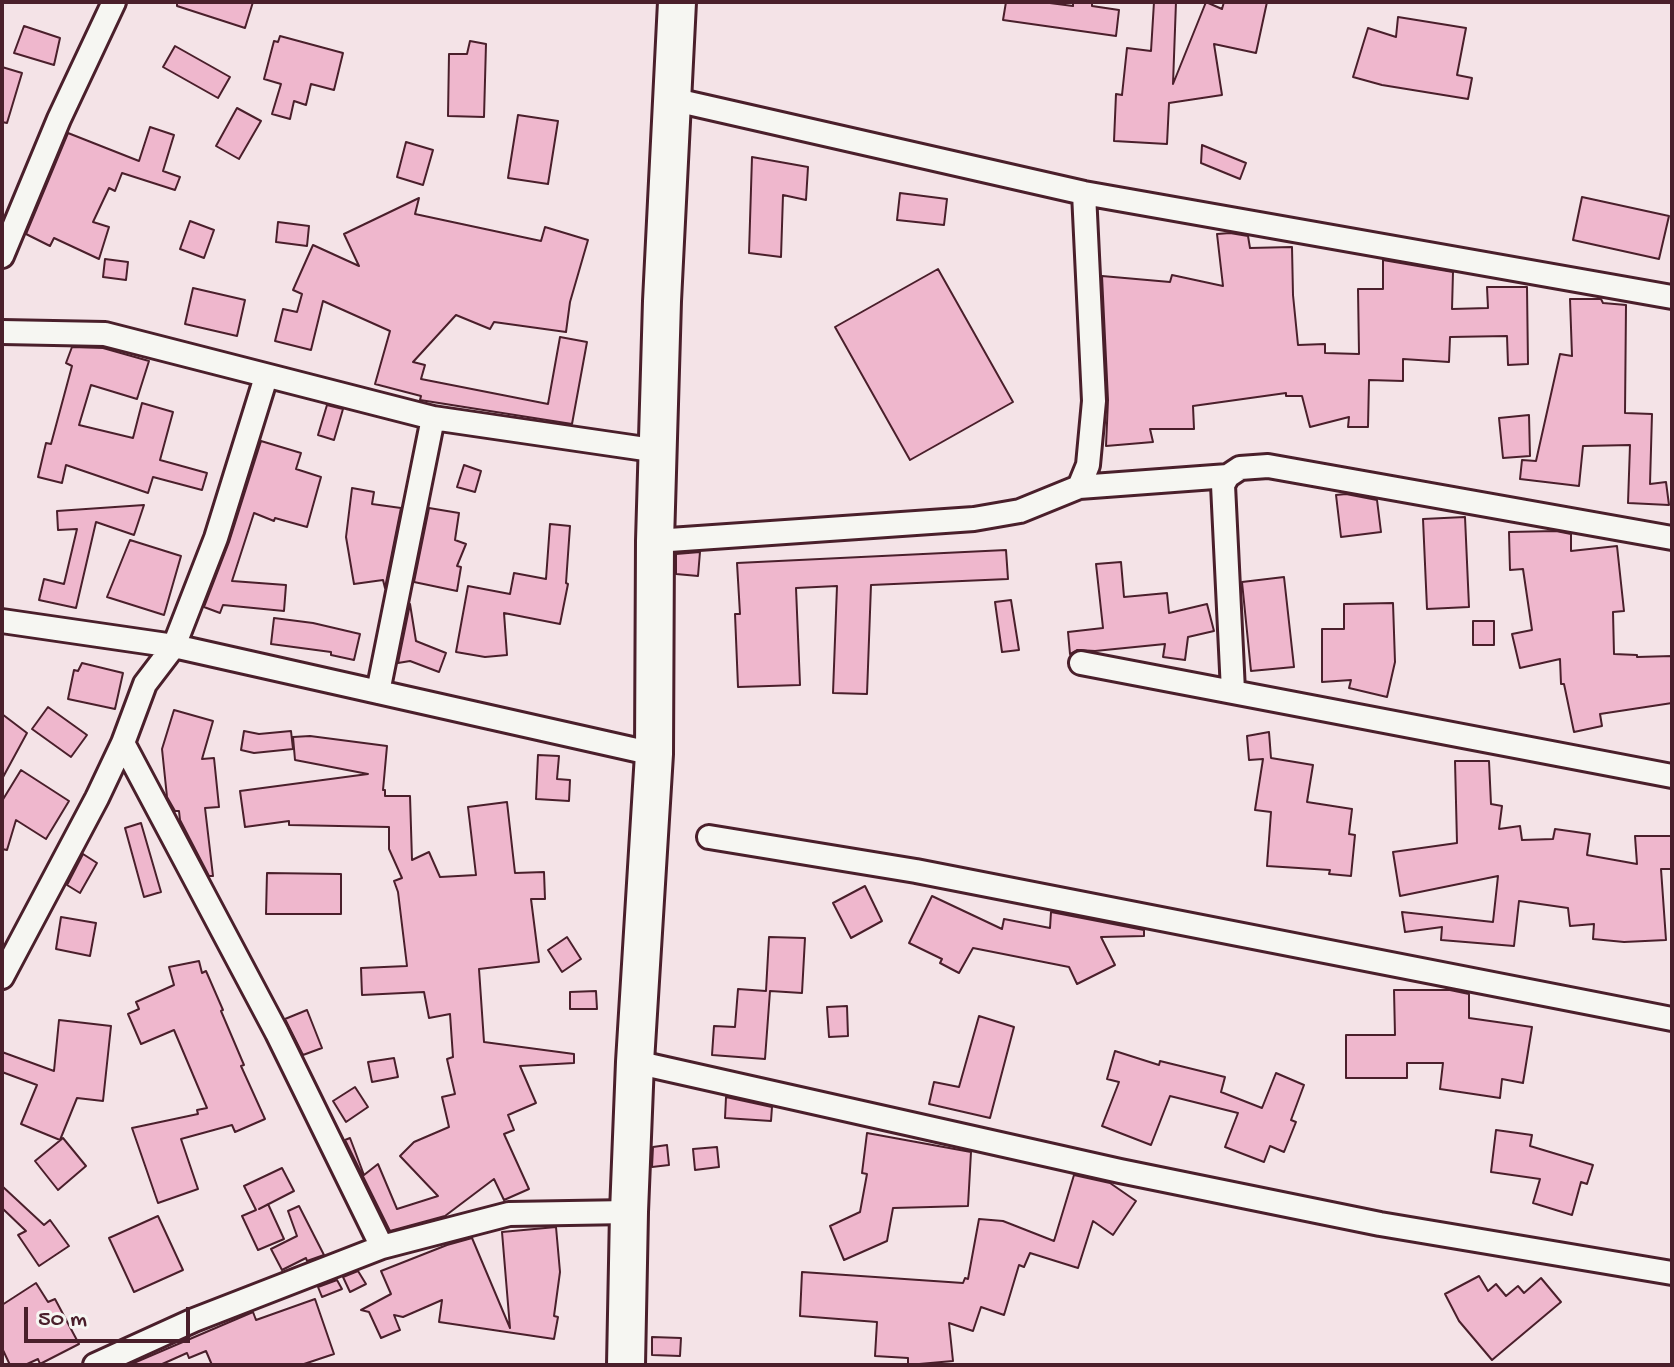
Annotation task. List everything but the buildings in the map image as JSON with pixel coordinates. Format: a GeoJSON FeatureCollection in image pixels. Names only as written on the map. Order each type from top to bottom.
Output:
{"type":"FeatureCollection","features":[{"type":"Feature","properties":{"kind":"main road"},"geometry":{"type":"LineString","coordinates":[[626,1365],[635,1062],[654,754],[655,541],[677,2]]}},
{"type":"Feature","properties":{"kind":"street"},"geometry":{"type":"LineString","coordinates":[[2,256],[59,119],[114,2]]}},
{"type":"Feature","properties":{"kind":"street"},"geometry":{"type":"LineString","coordinates":[[671,99],[1084,193],[1672,297]]}},
{"type":"Feature","properties":{"kind":"street"},"geometry":{"type":"LineString","coordinates":[[1079,487],[1088,465],[1094,401],[1084,193]]}},
{"type":"Feature","properties":{"kind":"street"},"geometry":{"type":"LineString","coordinates":[[2,332],[105,334],[433,418],[659,451]]}},
{"type":"Feature","properties":{"kind":"street"},"geometry":{"type":"LineString","coordinates":[[2,977],[90,812],[123,743],[145,684],[174,646],[216,538],[266,377]]}},
{"type":"Feature","properties":{"kind":"street"},"geometry":{"type":"LineString","coordinates":[[378,692],[433,418]]}},
{"type":"Feature","properties":{"kind":"street"},"geometry":{"type":"LineString","coordinates":[[1233,691],[1223,485],[1228,476],[1240,468],[1268,466],[1672,538]]}},
{"type":"Feature","properties":{"kind":"street"},"geometry":{"type":"LineString","coordinates":[[655,541],[974,519],[1020,511],[1079,487],[1228,476]]}},
{"type":"Feature","properties":{"kind":"street"},"geometry":{"type":"LineString","coordinates":[[2,621],[174,646],[654,754]]}},
{"type":"Feature","properties":{"kind":"street"},"geometry":{"type":"LineString","coordinates":[[1081,663],[1672,776]]}},
{"type":"Feature","properties":{"kind":"street"},"geometry":{"type":"LineString","coordinates":[[123,743],[277,1033],[382,1247]]}},
{"type":"Feature","properties":{"kind":"street"},"geometry":{"type":"LineString","coordinates":[[709,837],[916,871],[1672,1019]]}},
{"type":"Feature","properties":{"kind":"street"},"geometry":{"type":"LineString","coordinates":[[635,1062],[1120,1171],[1380,1224],[1672,1273]]}},
{"type":"Feature","properties":{"kind":"street"},"geometry":{"type":"LineString","coordinates":[[95,1365],[194,1320],[382,1247],[509,1214],[629,1212]]}}]}
